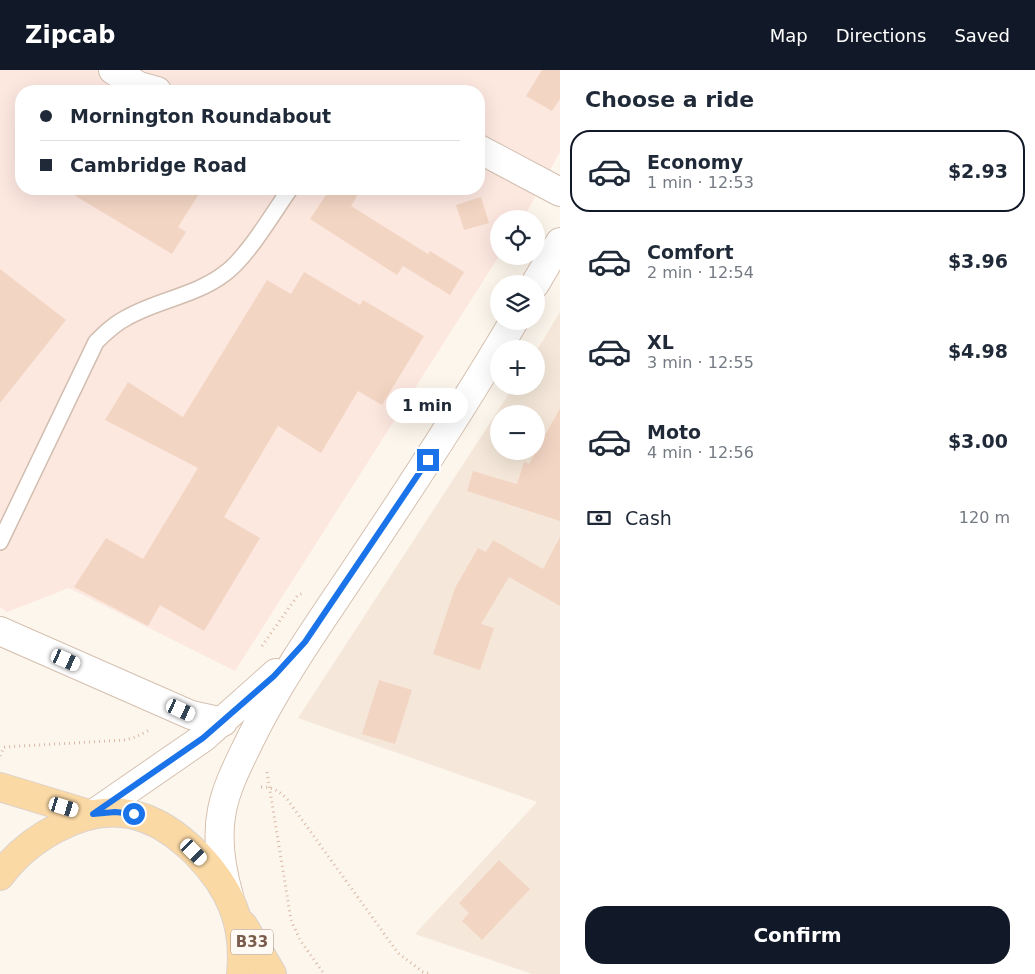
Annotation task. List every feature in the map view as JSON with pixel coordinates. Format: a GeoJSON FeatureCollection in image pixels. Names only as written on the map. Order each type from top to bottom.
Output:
{"type":"FeatureCollection","features":[{"type":"Feature","properties":{"kind":"main road"},"geometry":{"type":"LineString","coordinates":[[113,70],[137,85]]}},
{"type":"Feature","properties":{"kind":"main road"},"geometry":{"type":"LineString","coordinates":[[485,152],[560,192]]}},
{"type":"Feature","properties":{"kind":"main road"},"geometry":{"type":"LineString","coordinates":[[541,275],[560,242]]}},
{"type":"Feature","properties":{"kind":"main road"},"geometry":{"type":"LineString","coordinates":[[241,974],[240,931],[223,874],[219,838],[222,810],[228,786],[274,692],[305,642],[461,412],[509,330]]}},
{"type":"Feature","properties":{"kind":"main road"},"geometry":{"type":"LineString","coordinates":[[0,631],[181,710],[205,719],[223,722]]}},
{"type":"Feature","properties":{"kind":"main road"},"geometry":{"type":"LineString","coordinates":[[0,876],[28,845],[68,822],[91,814],[183,752],[223,722],[274,676],[305,642]]}},
{"type":"Feature","properties":{"kind":"main road","name":"B33"},"geometry":{"type":"LineString","coordinates":[[0,787],[91,814],[115,812],[134,814],[163,826],[183,840],[205,863],[231,902],[272,974]]}},
{"type":"Feature","properties":{"kind":"lane"},"geometry":{"type":"LineString","coordinates":[[0,542],[96,342],[111,327],[127,317],[208,284],[226,274],[240,258],[286,195]]}},
{"type":"Feature","properties":{"kind":"path"},"geometry":{"type":"LineString","coordinates":[[261,648],[298,595],[307,592]]}},
{"type":"Feature","properties":{"kind":"path"},"geometry":{"type":"LineString","coordinates":[[0,756],[4,747],[131,738],[181,710]]}},
{"type":"Feature","properties":{"kind":"path"},"geometry":{"type":"LineString","coordinates":[[324,974],[294,931],[270,787],[279,791],[287,799],[398,953],[423,972],[430,974]]}},
{"type":"Feature","properties":{"kind":"shaded area"},"geometry":{"type":"Polygon","coordinates":[[[0,70],[560,70],[560,152],[528,210],[490,210],[490,265],[493,265],[235,671],[69,588],[7,612],[0,607],[0,70]]]}},
{"type":"Feature","properties":{"kind":"shaded area"},"geometry":{"type":"Polygon","coordinates":[[[560,312],[560,974],[532,974],[415,934],[537,802],[298,718],[490,423],[490,460],[545,460],[545,405],[502,405],[508,395],[545,395],[545,340],[543,340],[560,312]]]}},
{"type":"Feature","properties":{"kind":"building"},"geometry":{"type":"Polygon","coordinates":[[[542,70],[560,70],[560,99],[552,111],[526,96],[542,70]]]}},
{"type":"Feature","properties":{"kind":"building"},"geometry":{"type":"Polygon","coordinates":[[[74,195],[198,195],[178,227],[186,232],[172,254],[74,195]]]}},
{"type":"Feature","properties":{"kind":"building"},"geometry":{"type":"Polygon","coordinates":[[[326,195],[357,195],[351,206],[428,254],[430,251],[464,272],[450,295],[403,266],[397,275],[310,219],[326,195]]]}},
{"type":"Feature","properties":{"kind":"building"},"geometry":{"type":"Polygon","coordinates":[[[481,197],[489,223],[464,230],[456,205],[481,197]]]}},
{"type":"Feature","properties":{"kind":"building"},"geometry":{"type":"Polygon","coordinates":[[[0,269],[66,320],[0,403],[0,269]]]}},
{"type":"Feature","properties":{"kind":"building"},"geometry":{"type":"Polygon","coordinates":[[[304,272],[360,305],[363,300],[424,336],[382,405],[358,391],[321,453],[278,426],[224,517],[260,538],[204,631],[160,605],[148,626],[74,587],[106,538],[143,559],[198,468],[105,420],[128,382],[183,417],[267,280],[291,294],[304,272]]]}},
{"type":"Feature","properties":{"kind":"building"},"geometry":{"type":"Polygon","coordinates":[[[560,408],[560,521],[467,491],[473,471],[517,484],[524,462],[529,464],[531,460],[545,460],[545,435],[560,408]]]}},
{"type":"Feature","properties":{"kind":"building"},"geometry":{"type":"Polygon","coordinates":[[[560,537],[560,606],[509,577],[481,624],[494,628],[480,670],[433,654],[455,588],[478,548],[486,552],[493,540],[543,569],[560,537]]]}},
{"type":"Feature","properties":{"kind":"building"},"geometry":{"type":"Polygon","coordinates":[[[379,680],[412,690],[395,744],[362,734],[379,680]]]}},
{"type":"Feature","properties":{"kind":"building"},"geometry":{"type":"Polygon","coordinates":[[[499,860],[530,889],[482,940],[462,921],[469,913],[459,903],[499,860]]]}},
{"type":"Feature","properties":{"kind":"route"},"geometry":{"type":"LineString","coordinates":[[134,814],[115,812],[93,814],[203,738],[274,676],[305,642],[428,460]]}}]}
